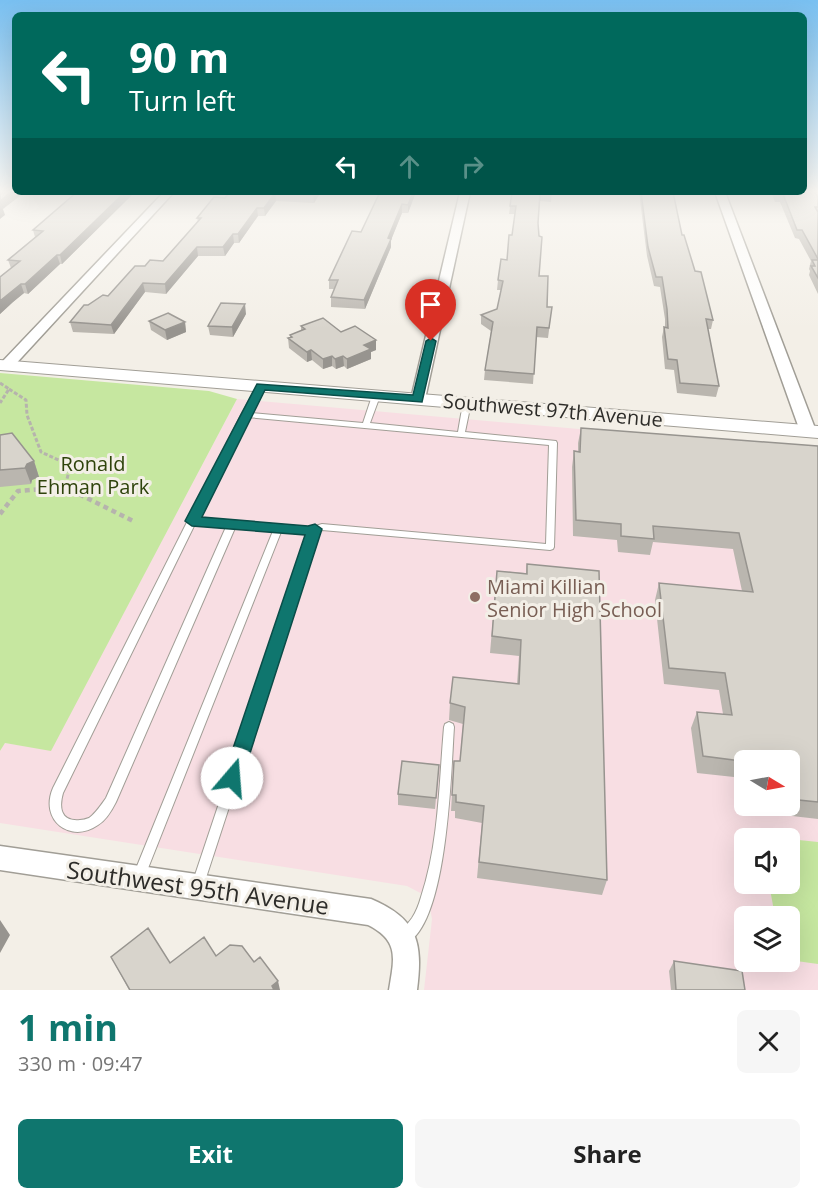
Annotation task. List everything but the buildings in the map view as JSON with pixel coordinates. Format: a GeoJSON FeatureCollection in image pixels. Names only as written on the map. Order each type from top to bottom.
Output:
{"type":"FeatureCollection","features":[{"type":"Feature","properties":{"kind":"street"},"geometry":{"type":"LineString","coordinates":[[3,365],[127,236]]}},
{"type":"Feature","properties":{"kind":"street"},"geometry":{"type":"LineString","coordinates":[[418,399],[455,236]]}},
{"type":"Feature","properties":{"kind":"street"},"geometry":{"type":"LineString","coordinates":[[737,236],[813,431]]}},
{"type":"Feature","properties":{"kind":"street","name":"Southwest 97th Avenue"},"geometry":{"type":"LineString","coordinates":[[3,365],[813,431]]}},
{"type":"Feature","properties":{"kind":"street","name":"Southwest 95th Avenue"},"geometry":{"type":"LineString","coordinates":[[0,858],[371,912],[398,931]]}},
{"type":"Feature","properties":{"kind":"street"},"geometry":{"type":"LineString","coordinates":[[398,931],[408,950],[403,990]]}},
{"type":"Feature","properties":{"kind":"lane"},"geometry":{"type":"LineString","coordinates":[[232,524],[110,802],[91,823],[82,825],[64,822],[57,818],[52,807],[57,792],[261,386]]}},
{"type":"Feature","properties":{"kind":"lane"},"geometry":{"type":"LineString","coordinates":[[366,425],[376,396]]}},
{"type":"Feature","properties":{"kind":"lane"},"geometry":{"type":"LineString","coordinates":[[460,434],[467,403]]}},
{"type":"Feature","properties":{"kind":"lane"},"geometry":{"type":"LineString","coordinates":[[192,521],[308,531],[322,526],[550,547],[553,443],[245,415]]}},
{"type":"Feature","properties":{"kind":"lane"},"geometry":{"type":"LineString","coordinates":[[138,879],[278,528]]}},
{"type":"Feature","properties":{"kind":"lane"},"geometry":{"type":"LineString","coordinates":[[197,887],[315,529]]}},
{"type":"Feature","properties":{"kind":"lane"},"geometry":{"type":"LineString","coordinates":[[398,931],[413,930],[434,880],[449,727]]}},
{"type":"Feature","properties":{"kind":"path"},"geometry":{"type":"LineString","coordinates":[[0,383],[26,400],[27,415],[41,452],[65,463],[69,471],[65,487]]}},
{"type":"Feature","properties":{"kind":"path"},"geometry":{"type":"LineString","coordinates":[[0,403],[9,390]]}},
{"type":"Feature","properties":{"kind":"path"},"geometry":{"type":"LineString","coordinates":[[0,514],[18,488],[65,487],[135,522]]}},
{"type":"Feature","properties":{"kind":"shaded area","name":"Miami Killian Senior High School"},"geometry":{"type":"Polygon","coordinates":[[[237,399],[818,450],[818,990],[424,990],[432,919],[428,897],[407,886],[0,823],[0,751],[5,743],[51,750],[237,399]]]}},
{"type":"Feature","properties":{"kind":"green space","name":"Ronald Ehman Park"},"geometry":{"type":"Polygon","coordinates":[[[0,373],[209,391],[237,399],[51,751],[5,743],[0,751],[0,373]]]}},
{"type":"Feature","properties":{"kind":"green space"},"geometry":{"type":"Polygon","coordinates":[[[800,840],[818,842],[818,964],[800,962],[800,906],[773,906],[771,894],[800,894],[800,840]]]}},
{"type":"Feature","properties":{"kind":"place","name":"Miami Killian Senior High School"},"geometry":{"type":"Point","coordinates":[475,597]}},
{"type":"Feature","properties":{"kind":"route"},"geometry":{"type":"LineString","coordinates":[[232,778],[315,529],[308,531],[192,521],[261,386],[418,399],[431,341]]}}]}
